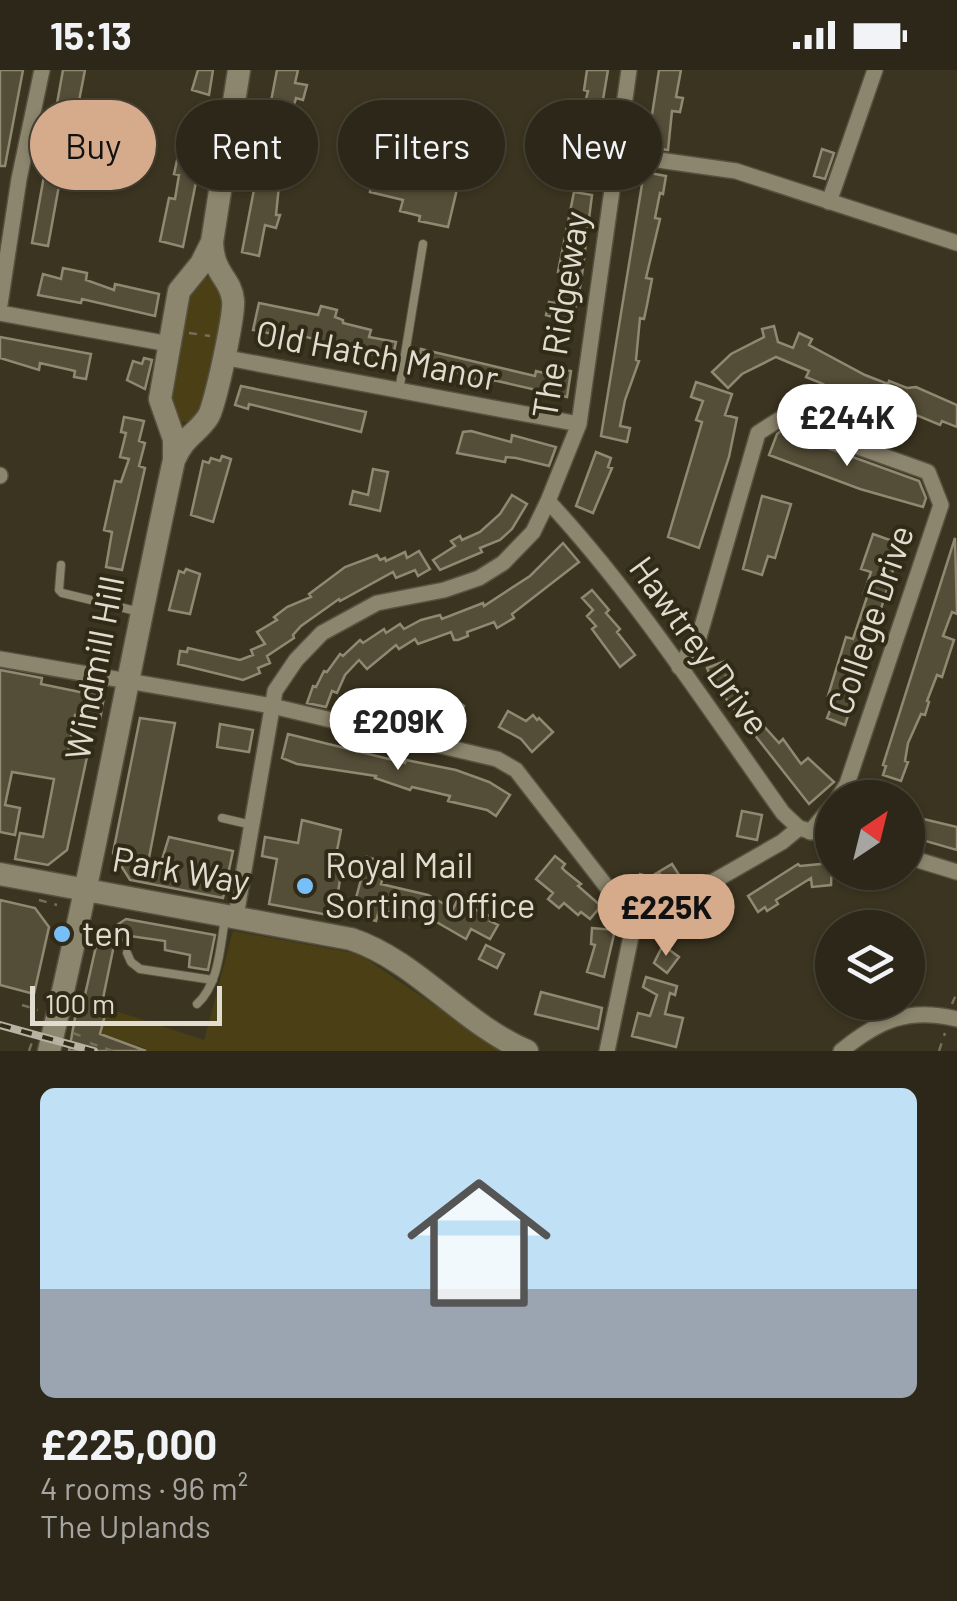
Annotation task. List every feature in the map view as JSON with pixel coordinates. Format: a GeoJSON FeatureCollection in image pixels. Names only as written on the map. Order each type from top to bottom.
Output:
{"type":"FeatureCollection","features":[{"type":"Feature","properties":{"kind":"street"},"geometry":{"type":"LineString","coordinates":[[0,304],[42,70]]}},
{"type":"Feature","properties":{"kind":"street","name":"Windmill Hill"},"geometry":{"type":"LineString","coordinates":[[174,460],[174,439],[160,398],[175,338],[179,290],[201,264],[212,242],[240,70]]}},
{"type":"Feature","properties":{"kind":"street","name":"The Ridgeway"},"geometry":{"type":"LineString","coordinates":[[624,100],[628,70]]}},
{"type":"Feature","properties":{"kind":"street"},"geometry":{"type":"LineString","coordinates":[[828,202],[875,70]]}},
{"type":"Feature","properties":{"kind":"street"},"geometry":{"type":"LineString","coordinates":[[662,160],[736,170],[957,243]]}},
{"type":"Feature","properties":{"kind":"street","name":"The Ridgeway"},"geometry":{"type":"LineString","coordinates":[[231,915],[252,825],[275,692],[296,660],[322,633],[377,603],[444,590],[479,578],[520,549],[533,532],[579,424],[611,190]]}},
{"type":"Feature","properties":{"kind":"street","name":"Windmill Hill"},"geometry":{"type":"LineString","coordinates":[[49,1051],[87,890],[126,681],[174,460],[181,444],[211,413],[233,297],[216,269],[212,242]]}},
{"type":"Feature","properties":{"kind":"street"},"geometry":{"type":"LineString","coordinates":[[0,313],[175,338]]}},
{"type":"Feature","properties":{"kind":"street","name":"Old Hatch Manor"},"geometry":{"type":"LineString","coordinates":[[222,348],[398,391],[579,424]]}},
{"type":"Feature","properties":{"kind":"street","name":"College Drive"},"geometry":{"type":"LineString","coordinates":[[679,667],[699,636],[758,433],[780,418],[928,472],[941,505],[848,780]]}},
{"type":"Feature","properties":{"kind":"street","name":"Hawtrey Drive"},"geometry":{"type":"LineString","coordinates":[[548,502],[576,531],[679,667],[783,813],[805,830]]}},
{"type":"Feature","properties":{"kind":"street"},"geometry":{"type":"LineString","coordinates":[[0,659],[272,706],[497,759],[516,770],[634,922]]}},
{"type":"Feature","properties":{"kind":"street"},"geometry":{"type":"LineString","coordinates":[[634,922],[644,921],[815,821]]}},
{"type":"Feature","properties":{"kind":"street"},"geometry":{"type":"LineString","coordinates":[[805,830],[815,833]]}},
{"type":"Feature","properties":{"kind":"street"},"geometry":{"type":"LineString","coordinates":[[925,862],[957,872]]}},
{"type":"Feature","properties":{"kind":"street","name":"Park Way"},"geometry":{"type":"LineString","coordinates":[[0,874],[231,915],[367,944],[527,1051]]}},
{"type":"Feature","properties":{"kind":"street"},"geometry":{"type":"LineString","coordinates":[[606,1051],[634,922]]}},
{"type":"Feature","properties":{"kind":"street"},"geometry":{"type":"LineString","coordinates":[[841,1051],[862,1033],[914,1012],[954,1018]]}},
{"type":"Feature","properties":{"kind":"lane"},"geometry":{"type":"LineString","coordinates":[[398,391],[422,244]]}},
{"type":"Feature","properties":{"kind":"lane"},"geometry":{"type":"LineString","coordinates":[[61,564],[62,594],[141,612]]}},
{"type":"Feature","properties":{"kind":"lane"},"geometry":{"type":"LineString","coordinates":[[222,818],[252,825]]}},
{"type":"Feature","properties":{"kind":"lane"},"geometry":{"type":"LineString","coordinates":[[196,1004],[207,994],[213,980],[231,915]]}},
{"type":"Feature","properties":{"kind":"lane"},"geometry":{"type":"LineString","coordinates":[[127,953],[140,968],[213,980]]}},
{"type":"Feature","properties":{"kind":"path"},"geometry":{"type":"LineString","coordinates":[[175,338],[222,348]]}},
{"type":"Feature","properties":{"kind":"path"},"geometry":{"type":"LineString","coordinates":[[22,1006],[39,1011]]}},
{"type":"Feature","properties":{"kind":"path"},"geometry":{"type":"LineString","coordinates":[[939,1051],[954,1018]]}},
{"type":"Feature","properties":{"kind":"path"},"geometry":{"type":"LineString","coordinates":[[67,1031],[82,1036],[81,1041]]}},
{"type":"Feature","properties":{"kind":"path"},"geometry":{"type":"LineString","coordinates":[[90,1043],[113,1050]]}},
{"type":"Feature","properties":{"kind":"shaded area"},"geometry":{"type":"Polygon","coordinates":[[[210,277],[228,297],[206,411],[187,422],[172,415],[164,401],[183,298],[198,279],[210,277]]]}},
{"type":"Feature","properties":{"kind":"shaded area"},"geometry":{"type":"Polygon","coordinates":[[[233,931],[359,954],[502,1051],[144,1051],[145,1048],[100,1034],[107,1008],[204,1040],[233,931]]]}},
{"type":"Feature","properties":{"kind":"building"},"geometry":{"type":"Polygon","coordinates":[[[0,70],[23,70],[5,166],[0,166],[0,70]]]}},
{"type":"Feature","properties":{"kind":"building"},"geometry":{"type":"Polygon","coordinates":[[[63,70],[85,70],[79,100],[58,100],[63,70]]]}},
{"type":"Feature","properties":{"kind":"building"},"geometry":{"type":"Polygon","coordinates":[[[198,70],[213,70],[209,95],[192,90],[198,70]]]}},
{"type":"Feature","properties":{"kind":"building"},"geometry":{"type":"Polygon","coordinates":[[[277,70],[298,70],[295,83],[307,85],[303,100],[271,100],[277,70]]]}},
{"type":"Feature","properties":{"kind":"building"},"geometry":{"type":"Polygon","coordinates":[[[587,70],[608,70],[603,100],[586,100],[588,91],[584,90],[587,70]]]}},
{"type":"Feature","properties":{"kind":"building"},"geometry":{"type":"Polygon","coordinates":[[[659,70],[681,70],[676,97],[683,98],[680,112],[672,111],[668,150],[662,149],[662,100],[654,100],[659,70]]]}},
{"type":"Feature","properties":{"kind":"building"},"geometry":{"type":"Polygon","coordinates":[[[822,149],[834,153],[825,179],[814,176],[822,149]]]}},
{"type":"Feature","properties":{"kind":"building"},"geometry":{"type":"Polygon","coordinates":[[[662,175],[666,176],[646,278],[652,279],[644,319],[640,318],[636,360],[639,361],[620,426],[630,428],[627,442],[601,436],[641,190],[662,190],[662,175]]]}},
{"type":"Feature","properties":{"kind":"building"},"geometry":{"type":"Polygon","coordinates":[[[41,190],[58,190],[48,246],[32,243],[41,190]]]}},
{"type":"Feature","properties":{"kind":"building"},"geometry":{"type":"Polygon","coordinates":[[[176,190],[194,190],[183,247],[160,241],[169,198],[175,199],[176,190]]]}},
{"type":"Feature","properties":{"kind":"building"},"geometry":{"type":"Polygon","coordinates":[[[254,190],[279,190],[276,215],[280,215],[276,228],[265,225],[259,256],[242,252],[254,190]]]}},
{"type":"Feature","properties":{"kind":"building"},"geometry":{"type":"Polygon","coordinates":[[[457,190],[448,227],[419,221],[420,216],[400,211],[403,200],[370,192],[457,190]]]}},
{"type":"Feature","properties":{"kind":"building"},"geometry":{"type":"Polygon","coordinates":[[[574,192],[592,195],[572,322],[546,315],[549,302],[555,303],[564,273],[558,272],[574,192]]]}},
{"type":"Feature","properties":{"kind":"building"},"geometry":{"type":"Polygon","coordinates":[[[63,268],[87,273],[86,280],[114,290],[115,284],[159,294],[155,316],[82,299],[81,303],[38,295],[43,274],[61,279],[63,268]]]}},
{"type":"Feature","properties":{"kind":"building"},"geometry":{"type":"Polygon","coordinates":[[[259,303],[318,315],[321,306],[337,310],[335,317],[343,323],[371,330],[369,337],[396,342],[392,360],[299,335],[298,339],[253,330],[259,303]]]}},
{"type":"Feature","properties":{"kind":"building"},"geometry":{"type":"Polygon","coordinates":[[[774,326],[778,342],[793,348],[799,333],[812,339],[809,345],[865,375],[888,384],[889,381],[916,387],[957,405],[957,427],[942,421],[940,425],[914,414],[910,422],[853,403],[821,389],[823,384],[806,377],[809,371],[776,357],[742,374],[728,388],[712,372],[731,354],[764,337],[762,329],[774,326]]]}},
{"type":"Feature","properties":{"kind":"building"},"geometry":{"type":"Polygon","coordinates":[[[0,337],[91,354],[86,379],[74,377],[75,371],[40,363],[39,370],[0,358],[0,337]]]}},
{"type":"Feature","properties":{"kind":"building"},"geometry":{"type":"Polygon","coordinates":[[[421,349],[535,376],[536,371],[555,376],[556,369],[571,371],[567,397],[429,369],[431,363],[419,361],[421,349]]]}},
{"type":"Feature","properties":{"kind":"building"},"geometry":{"type":"Polygon","coordinates":[[[144,358],[152,360],[145,389],[127,380],[133,361],[142,364],[144,358]]]}},
{"type":"Feature","properties":{"kind":"building"},"geometry":{"type":"Polygon","coordinates":[[[696,382],[732,394],[725,415],[737,418],[729,457],[699,548],[668,537],[702,422],[696,420],[703,401],[691,397],[696,382]]]}},
{"type":"Feature","properties":{"kind":"building"},"geometry":{"type":"Polygon","coordinates":[[[241,386],[366,412],[361,432],[249,404],[248,409],[235,405],[241,386]]]}},
{"type":"Feature","properties":{"kind":"building"},"geometry":{"type":"Polygon","coordinates":[[[124,417],[144,421],[139,441],[145,443],[139,466],[145,468],[122,570],[106,567],[112,532],[104,530],[115,481],[121,482],[129,459],[120,457],[126,433],[121,432],[124,417]]]}},
{"type":"Feature","properties":{"kind":"building"},"geometry":{"type":"Polygon","coordinates":[[[781,431],[919,481],[926,498],[923,507],[860,489],[769,455],[781,431]]]}},
{"type":"Feature","properties":{"kind":"building"},"geometry":{"type":"Polygon","coordinates":[[[463,432],[511,442],[512,435],[556,447],[549,466],[516,458],[506,457],[505,462],[457,453],[463,432]]]}},
{"type":"Feature","properties":{"kind":"building"},"geometry":{"type":"Polygon","coordinates":[[[596,452],[611,458],[608,467],[612,468],[593,513],[576,506],[596,452]]]}},
{"type":"Feature","properties":{"kind":"building"},"geometry":{"type":"Polygon","coordinates":[[[222,456],[231,459],[213,522],[191,515],[203,461],[220,461],[222,456]]]}},
{"type":"Feature","properties":{"kind":"building"},"geometry":{"type":"Polygon","coordinates":[[[373,469],[388,472],[380,511],[350,504],[353,491],[368,495],[373,469]]]}},
{"type":"Feature","properties":{"kind":"building"},"geometry":{"type":"Polygon","coordinates":[[[512,495],[527,504],[512,529],[500,540],[480,548],[482,552],[440,570],[433,560],[455,546],[451,541],[480,532],[500,514],[512,495]]]}},
{"type":"Feature","properties":{"kind":"building"},"geometry":{"type":"Polygon","coordinates":[[[762,496],[791,504],[775,558],[768,556],[762,575],[743,569],[762,496]]]}},
{"type":"Feature","properties":{"kind":"building"},"geometry":{"type":"Polygon","coordinates":[[[873,534],[901,544],[845,725],[827,718],[835,698],[828,696],[846,637],[853,639],[868,594],[864,593],[871,572],[861,569],[873,534]]]}},
{"type":"Feature","properties":{"kind":"building"},"geometry":{"type":"Polygon","coordinates":[[[955,538],[957,614],[952,612],[943,636],[954,640],[942,677],[937,675],[925,715],[921,714],[908,743],[908,762],[901,780],[883,775],[955,538]]]}},
{"type":"Feature","properties":{"kind":"building"},"geometry":{"type":"Polygon","coordinates":[[[563,543],[579,562],[512,614],[514,618],[497,628],[494,622],[467,632],[468,636],[458,640],[454,640],[451,632],[418,644],[415,639],[399,649],[396,645],[367,669],[359,660],[345,675],[337,693],[332,691],[326,707],[307,703],[324,671],[360,640],[363,643],[400,624],[404,629],[421,620],[440,615],[442,619],[483,603],[484,606],[530,576],[563,543]]]}},
{"type":"Feature","properties":{"kind":"building"},"geometry":{"type":"Polygon","coordinates":[[[419,551],[430,569],[418,576],[415,570],[396,578],[393,572],[339,599],[267,656],[270,663],[258,668],[260,673],[243,680],[178,664],[180,651],[187,652],[188,648],[240,660],[253,655],[251,650],[265,644],[257,632],[277,620],[274,617],[287,607],[311,597],[309,594],[345,567],[377,555],[386,561],[405,552],[407,558],[419,551]]]}},
{"type":"Feature","properties":{"kind":"building"},"geometry":{"type":"Polygon","coordinates":[[[186,569],[200,574],[190,614],[169,610],[179,571],[184,573],[186,569]]]}},
{"type":"Feature","properties":{"kind":"building"},"geometry":{"type":"Polygon","coordinates":[[[592,590],[609,610],[606,613],[635,655],[620,667],[587,616],[593,610],[582,598],[592,590]]]}},
{"type":"Feature","properties":{"kind":"building"},"geometry":{"type":"Polygon","coordinates":[[[725,661],[731,674],[726,676],[760,722],[779,743],[783,739],[801,764],[808,758],[832,780],[815,780],[815,799],[809,804],[713,682],[707,668],[725,661]]]}},
{"type":"Feature","properties":{"kind":"building"},"geometry":{"type":"Polygon","coordinates":[[[0,670],[42,678],[41,684],[104,697],[100,720],[75,715],[68,753],[87,757],[67,850],[48,865],[15,859],[20,833],[43,837],[54,779],[12,772],[5,805],[20,808],[15,835],[0,832],[0,670]]]}},
{"type":"Feature","properties":{"kind":"building"},"geometry":{"type":"Polygon","coordinates":[[[427,692],[447,702],[451,697],[464,706],[456,724],[436,711],[433,717],[419,710],[427,692]]]}},
{"type":"Feature","properties":{"kind":"building"},"geometry":{"type":"Polygon","coordinates":[[[394,695],[416,702],[411,718],[389,710],[394,695]]]}},
{"type":"Feature","properties":{"kind":"building"},"geometry":{"type":"Polygon","coordinates":[[[508,711],[526,721],[533,715],[553,732],[532,752],[521,739],[499,727],[508,711]]]}},
{"type":"Feature","properties":{"kind":"building"},"geometry":{"type":"Polygon","coordinates":[[[140,718],[175,723],[148,863],[160,866],[169,837],[233,851],[223,898],[130,880],[113,853],[140,718]]]}},
{"type":"Feature","properties":{"kind":"building"},"geometry":{"type":"Polygon","coordinates":[[[220,724],[253,730],[249,752],[217,747],[220,724]]]}},
{"type":"Feature","properties":{"kind":"building"},"geometry":{"type":"Polygon","coordinates":[[[288,734],[405,763],[406,760],[456,770],[510,795],[496,816],[487,810],[448,801],[450,796],[412,787],[410,790],[376,776],[297,764],[282,758],[288,734]]]}},
{"type":"Feature","properties":{"kind":"building"},"geometry":{"type":"Polygon","coordinates":[[[742,811],[762,815],[757,840],[737,836],[742,811]]]}},
{"type":"Feature","properties":{"kind":"building"},"geometry":{"type":"Polygon","coordinates":[[[925,819],[957,827],[957,850],[925,841],[925,819]]]}},
{"type":"Feature","properties":{"kind":"building","name":"Royal Mail Sorting Office"},"geometry":{"type":"Polygon","coordinates":[[[302,820],[341,830],[334,866],[342,868],[334,916],[269,904],[277,859],[262,856],[265,837],[298,843],[302,820]]]}},
{"type":"Feature","properties":{"kind":"building"},"geometry":{"type":"Polygon","coordinates":[[[555,856],[565,864],[562,868],[581,884],[578,886],[601,906],[590,919],[564,903],[559,908],[548,899],[553,893],[536,879],[555,856]]]}},
{"type":"Feature","properties":{"kind":"building"},"geometry":{"type":"Polygon","coordinates":[[[367,857],[387,863],[381,884],[428,895],[453,909],[457,901],[492,917],[490,921],[498,925],[490,939],[471,929],[466,939],[414,909],[411,918],[379,910],[376,921],[362,917],[364,912],[357,910],[360,899],[356,898],[367,857]]]}},
{"type":"Feature","properties":{"kind":"building"},"geometry":{"type":"Polygon","coordinates":[[[672,864],[681,878],[668,887],[660,874],[650,902],[632,896],[640,874],[650,877],[672,864]]]}},
{"type":"Feature","properties":{"kind":"building"},"geometry":{"type":"Polygon","coordinates":[[[815,865],[815,887],[811,878],[776,900],[778,904],[758,912],[748,896],[800,866],[815,865]]]}},
{"type":"Feature","properties":{"kind":"building"},"geometry":{"type":"Polygon","coordinates":[[[0,900],[35,908],[49,927],[34,994],[0,985],[0,900]]]}},
{"type":"Feature","properties":{"kind":"building"},"geometry":{"type":"Polygon","coordinates":[[[126,919],[215,935],[208,970],[189,967],[190,955],[165,950],[165,941],[130,936],[114,945],[100,1013],[105,1015],[100,1034],[146,1051],[69,1051],[77,1007],[82,1008],[97,942],[126,919]]]}},
{"type":"Feature","properties":{"kind":"building"},"geometry":{"type":"Polygon","coordinates":[[[592,928],[615,930],[604,977],[587,972],[595,945],[591,944],[592,928]]]}},
{"type":"Feature","properties":{"kind":"building"},"geometry":{"type":"Polygon","coordinates":[[[486,945],[504,954],[497,968],[479,959],[486,945]]]}},
{"type":"Feature","properties":{"kind":"building"},"geometry":{"type":"Polygon","coordinates":[[[663,945],[679,957],[667,973],[654,963],[663,945]]]}},
{"type":"Feature","properties":{"kind":"building"},"geometry":{"type":"Polygon","coordinates":[[[646,977],[677,986],[675,995],[670,993],[665,1014],[683,1018],[676,1047],[632,1036],[638,1013],[650,1016],[657,995],[643,987],[646,977]]]}},
{"type":"Feature","properties":{"kind":"building"},"geometry":{"type":"Polygon","coordinates":[[[541,992],[602,1008],[598,1029],[535,1014],[541,992]]]}},
{"type":"Feature","properties":{"kind":"railway"},"geometry":{"type":"LineString","coordinates":[[0,1025],[94,1051]]}},
{"type":"Feature","properties":{"kind":"place","name":"Royal Mail Sorting Office"},"geometry":{"type":"Point","coordinates":[305,886]}},
{"type":"Feature","properties":{"kind":"place","name":"ten"},"geometry":{"type":"Point","coordinates":[62,934]}}]}
